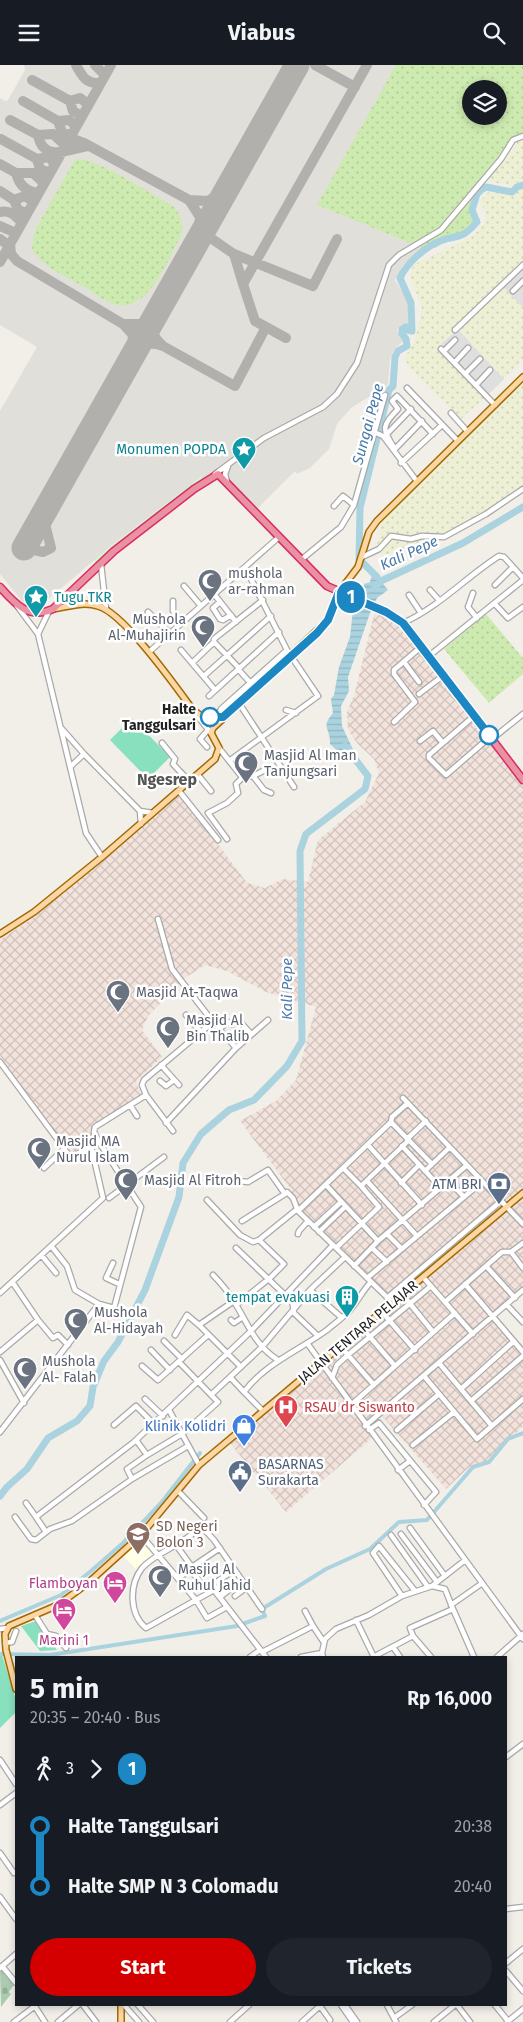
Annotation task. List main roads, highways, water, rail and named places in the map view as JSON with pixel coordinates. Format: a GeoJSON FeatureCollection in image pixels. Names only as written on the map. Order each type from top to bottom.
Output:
{"type":"FeatureCollection","features":[{"type":"Feature","properties":{"kind":"highway"},"geometry":{"type":"LineString","coordinates":[[0,587],[14,604],[32,613],[51,610],[101,564],[202,484],[219,473],[323,582],[339,592],[386,612],[403,623],[523,780]]}},
{"type":"Feature","properties":{"kind":"highway"},"geometry":{"type":"LineString","coordinates":[[202,484],[213,480],[228,484]]}},
{"type":"Feature","properties":{"kind":"main road"},"geometry":{"type":"LineString","coordinates":[[0,935],[34,912],[102,857],[218,756],[219,748],[210,732],[221,718],[292,657],[326,622],[339,592],[358,567],[371,528],[416,480],[523,377]]}},
{"type":"Feature","properties":{"kind":"main road"},"geometry":{"type":"LineString","coordinates":[[51,610],[79,603],[106,609],[149,652],[193,710],[203,717],[221,718]]}},
{"type":"Feature","properties":{"kind":"main road","name":"JALAN TENTARA PELAJAR"},"geometry":{"type":"LineString","coordinates":[[15,1685],[5,1643],[5,1634],[8,1628],[58,1605],[72,1595],[141,1535],[179,1492],[197,1461],[363,1329],[523,1193]]}},
{"type":"Feature","properties":{"kind":"main road"},"geometry":{"type":"LineString","coordinates":[[121,2022],[123,2006]]}},
{"type":"Feature","properties":{"kind":"water"},"geometry":{"type":"Polygon","coordinates":[[[373,571],[388,590],[377,598],[370,613],[348,677],[349,691],[341,706],[342,726],[357,758],[350,753],[341,754],[330,744],[327,722],[333,713],[331,699],[334,695],[339,667],[350,637],[353,610],[364,584],[370,582],[373,571]]]}},
{"type":"Feature","properties":{"kind":"waterway","name":"Sungai Pepe"},"geometry":{"type":"LineString","coordinates":[[377,577],[359,559],[360,508],[389,390],[393,386],[395,357],[398,351],[407,346],[402,329],[406,327],[407,330],[412,331],[411,303],[400,278],[411,262],[422,252],[440,241],[463,235],[477,222],[472,210],[477,194],[481,190],[486,187],[512,192],[517,187],[523,185]]}},
{"type":"Feature","properties":{"kind":"waterway","name":"Kali Pepe"},"geometry":{"type":"LineString","coordinates":[[375,587],[381,581],[463,543],[523,507]]}},
{"type":"Feature","properties":{"kind":"waterway","name":"Kali Pepe"},"geometry":{"type":"LineString","coordinates":[[0,1496],[27,1469],[48,1438],[77,1421],[90,1406],[93,1387],[104,1361],[118,1342],[145,1290],[179,1197],[183,1163],[201,1134],[229,1110],[254,1100],[287,1066],[302,1041],[300,851],[306,834],[365,789],[368,776],[345,746]]}},
{"type":"Feature","properties":{"kind":"waterway"},"geometry":{"type":"LineString","coordinates":[[0,1654],[50,1655],[237,1626],[265,1616],[262,1609],[326,1569],[370,1549],[399,1522],[427,1520],[473,1467],[489,1462],[508,1439],[523,1433]]}},
{"type":"Feature","properties":{"kind":"waterway"},"geometry":{"type":"LineString","coordinates":[[0,1621],[61,1595],[91,1571],[123,1543],[161,1503],[200,1453]]}},
{"type":"Feature","properties":{"kind":"tunnel"},"geometry":{"type":"LineString","coordinates":[[419,682],[422,686]]}},
{"type":"Feature","properties":{"kind":"place","name":"Monumen POPDA"},"geometry":{"type":"Point","coordinates":[244,470]}},
{"type":"Feature","properties":{"kind":"place","name":"mushola ar-rahman"},"geometry":{"type":"Point","coordinates":[210,602]}},
{"type":"Feature","properties":{"kind":"place","name":"Tugu TKR"},"geometry":{"type":"Point","coordinates":[36,618]}},
{"type":"Feature","properties":{"kind":"place","name":"Mushola Al-Muhajirin"},"geometry":{"type":"Point","coordinates":[203,648]}},
{"type":"Feature","properties":{"kind":"place","name":"Halte Tanggulsari"},"geometry":{"type":"Point","coordinates":[210,717]}},
{"type":"Feature","properties":{"kind":"place","name":"Masjid Al Iman Tanjungsari"},"geometry":{"type":"Point","coordinates":[246,784]}},
{"type":"Feature","properties":{"kind":"place","name":"Masjid At-Taqwa"},"geometry":{"type":"Point","coordinates":[118,1013]}},
{"type":"Feature","properties":{"kind":"place","name":"Masjid Al Bin Thalib"},"geometry":{"type":"Point","coordinates":[168,1049]}},
{"type":"Feature","properties":{"kind":"place","name":"Masjid MA Nurul Islam"},"geometry":{"type":"Point","coordinates":[39,1170]}},
{"type":"Feature","properties":{"kind":"place","name":"Masjid Al Fitroh"},"geometry":{"type":"Point","coordinates":[126,1201]}},
{"type":"Feature","properties":{"kind":"place","name":"ATM BRI"},"geometry":{"type":"Point","coordinates":[499,1205]}},
{"type":"Feature","properties":{"kind":"place","name":"tempat evakuasi"},"geometry":{"type":"Point","coordinates":[347,1318]}},
{"type":"Feature","properties":{"kind":"place","name":"Mushola Al-Hidayah"},"geometry":{"type":"Point","coordinates":[76,1341]}},
{"type":"Feature","properties":{"kind":"place","name":"Mushola Al- Falah"},"geometry":{"type":"Point","coordinates":[25,1390]}},
{"type":"Feature","properties":{"kind":"place","name":"RSAU dr Siswanto"},"geometry":{"type":"Point","coordinates":[286,1428]}},
{"type":"Feature","properties":{"kind":"place","name":"Klinik Kolidri"},"geometry":{"type":"Point","coordinates":[244,1447]}},
{"type":"Feature","properties":{"kind":"place","name":"BASARNAS Surakarta"},"geometry":{"type":"Point","coordinates":[240,1493]}},
{"type":"Feature","properties":{"kind":"place","name":"SD Negeri Bolon 3"},"geometry":{"type":"Point","coordinates":[138,1555]}},
{"type":"Feature","properties":{"kind":"place","name":"Masjid Al Ruhul Jahid"},"geometry":{"type":"Point","coordinates":[160,1598]}},
{"type":"Feature","properties":{"kind":"place","name":"Flamboyan"},"geometry":{"type":"Point","coordinates":[115,1604]}},
{"type":"Feature","properties":{"kind":"place","name":"Marini 1"},"geometry":{"type":"Point","coordinates":[64,1631]}},
{"type":"Feature","properties":{"kind":"district","name":"Ngesrep"},"geometry":{"type":"Point","coordinates":[167,779]}}]}
